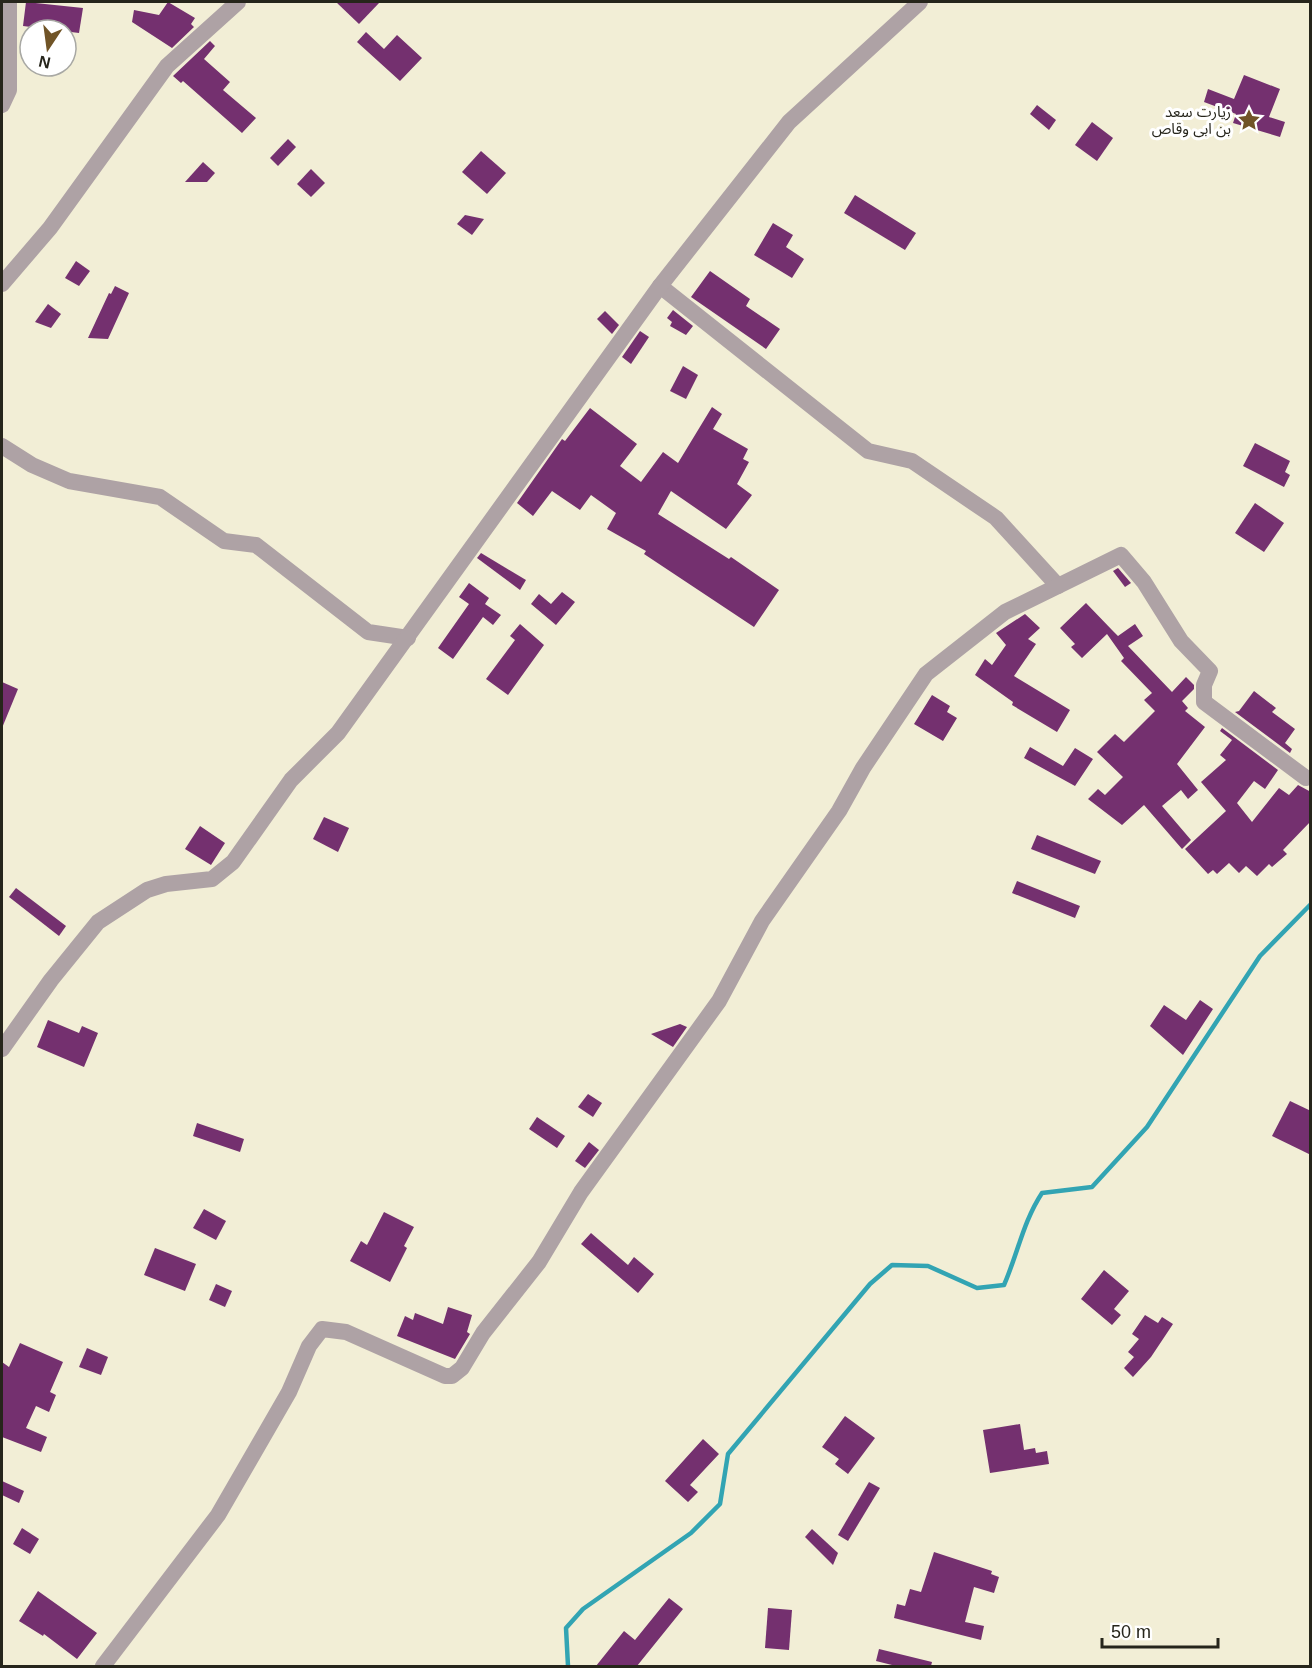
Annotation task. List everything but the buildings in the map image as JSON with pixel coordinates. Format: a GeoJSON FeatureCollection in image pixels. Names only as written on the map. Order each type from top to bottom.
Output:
{"type":"FeatureCollection","features":[{"type":"Feature","properties":{"kind":"street"},"geometry":{"type":"LineString","coordinates":[[2,105],[9,90],[9,2]]}},
{"type":"Feature","properties":{"kind":"street"},"geometry":{"type":"LineString","coordinates":[[2,284],[50,228],[167,66],[238,2]]}},
{"type":"Feature","properties":{"kind":"street"},"geometry":{"type":"LineString","coordinates":[[2,1049],[51,980],[98,922],[147,890],[166,884],[212,879],[233,862],[291,780],[338,733],[660,286],[789,122],[920,2]]}},
{"type":"Feature","properties":{"kind":"street"},"geometry":{"type":"LineString","coordinates":[[660,286],[868,451],[912,461],[996,518],[1058,586]]}},
{"type":"Feature","properties":{"kind":"street"},"geometry":{"type":"LineString","coordinates":[[2,446],[32,465],[69,481],[160,497],[224,541],[256,545],[368,632],[408,638]]}},
{"type":"Feature","properties":{"kind":"street"},"geometry":{"type":"LineString","coordinates":[[103,1666],[218,1515],[289,1392],[309,1346],[322,1329],[346,1332],[445,1376],[452,1376],[462,1368],[483,1333],[538,1262],[581,1192],[719,1001],[762,921],[839,811],[863,768],[926,674],[1005,612],[1121,555],[1144,582],[1181,640],[1210,671],[1204,685],[1204,702],[1306,778]]}},
{"type":"Feature","properties":{"kind":"waterway"},"geometry":{"type":"LineString","coordinates":[[568,1666],[566,1628],[583,1609],[691,1533],[720,1504],[728,1454],[870,1284],[892,1265],[928,1266],[977,1288],[1004,1285],[1025,1226],[1042,1193],[1092,1187],[1147,1127],[1260,956],[1310,905]]}},
{"type":"Feature","properties":{"kind":"place","name":"زیارت سعد بن ابی وقاص"},"geometry":{"type":"Point","coordinates":[1249,120]}}]}
